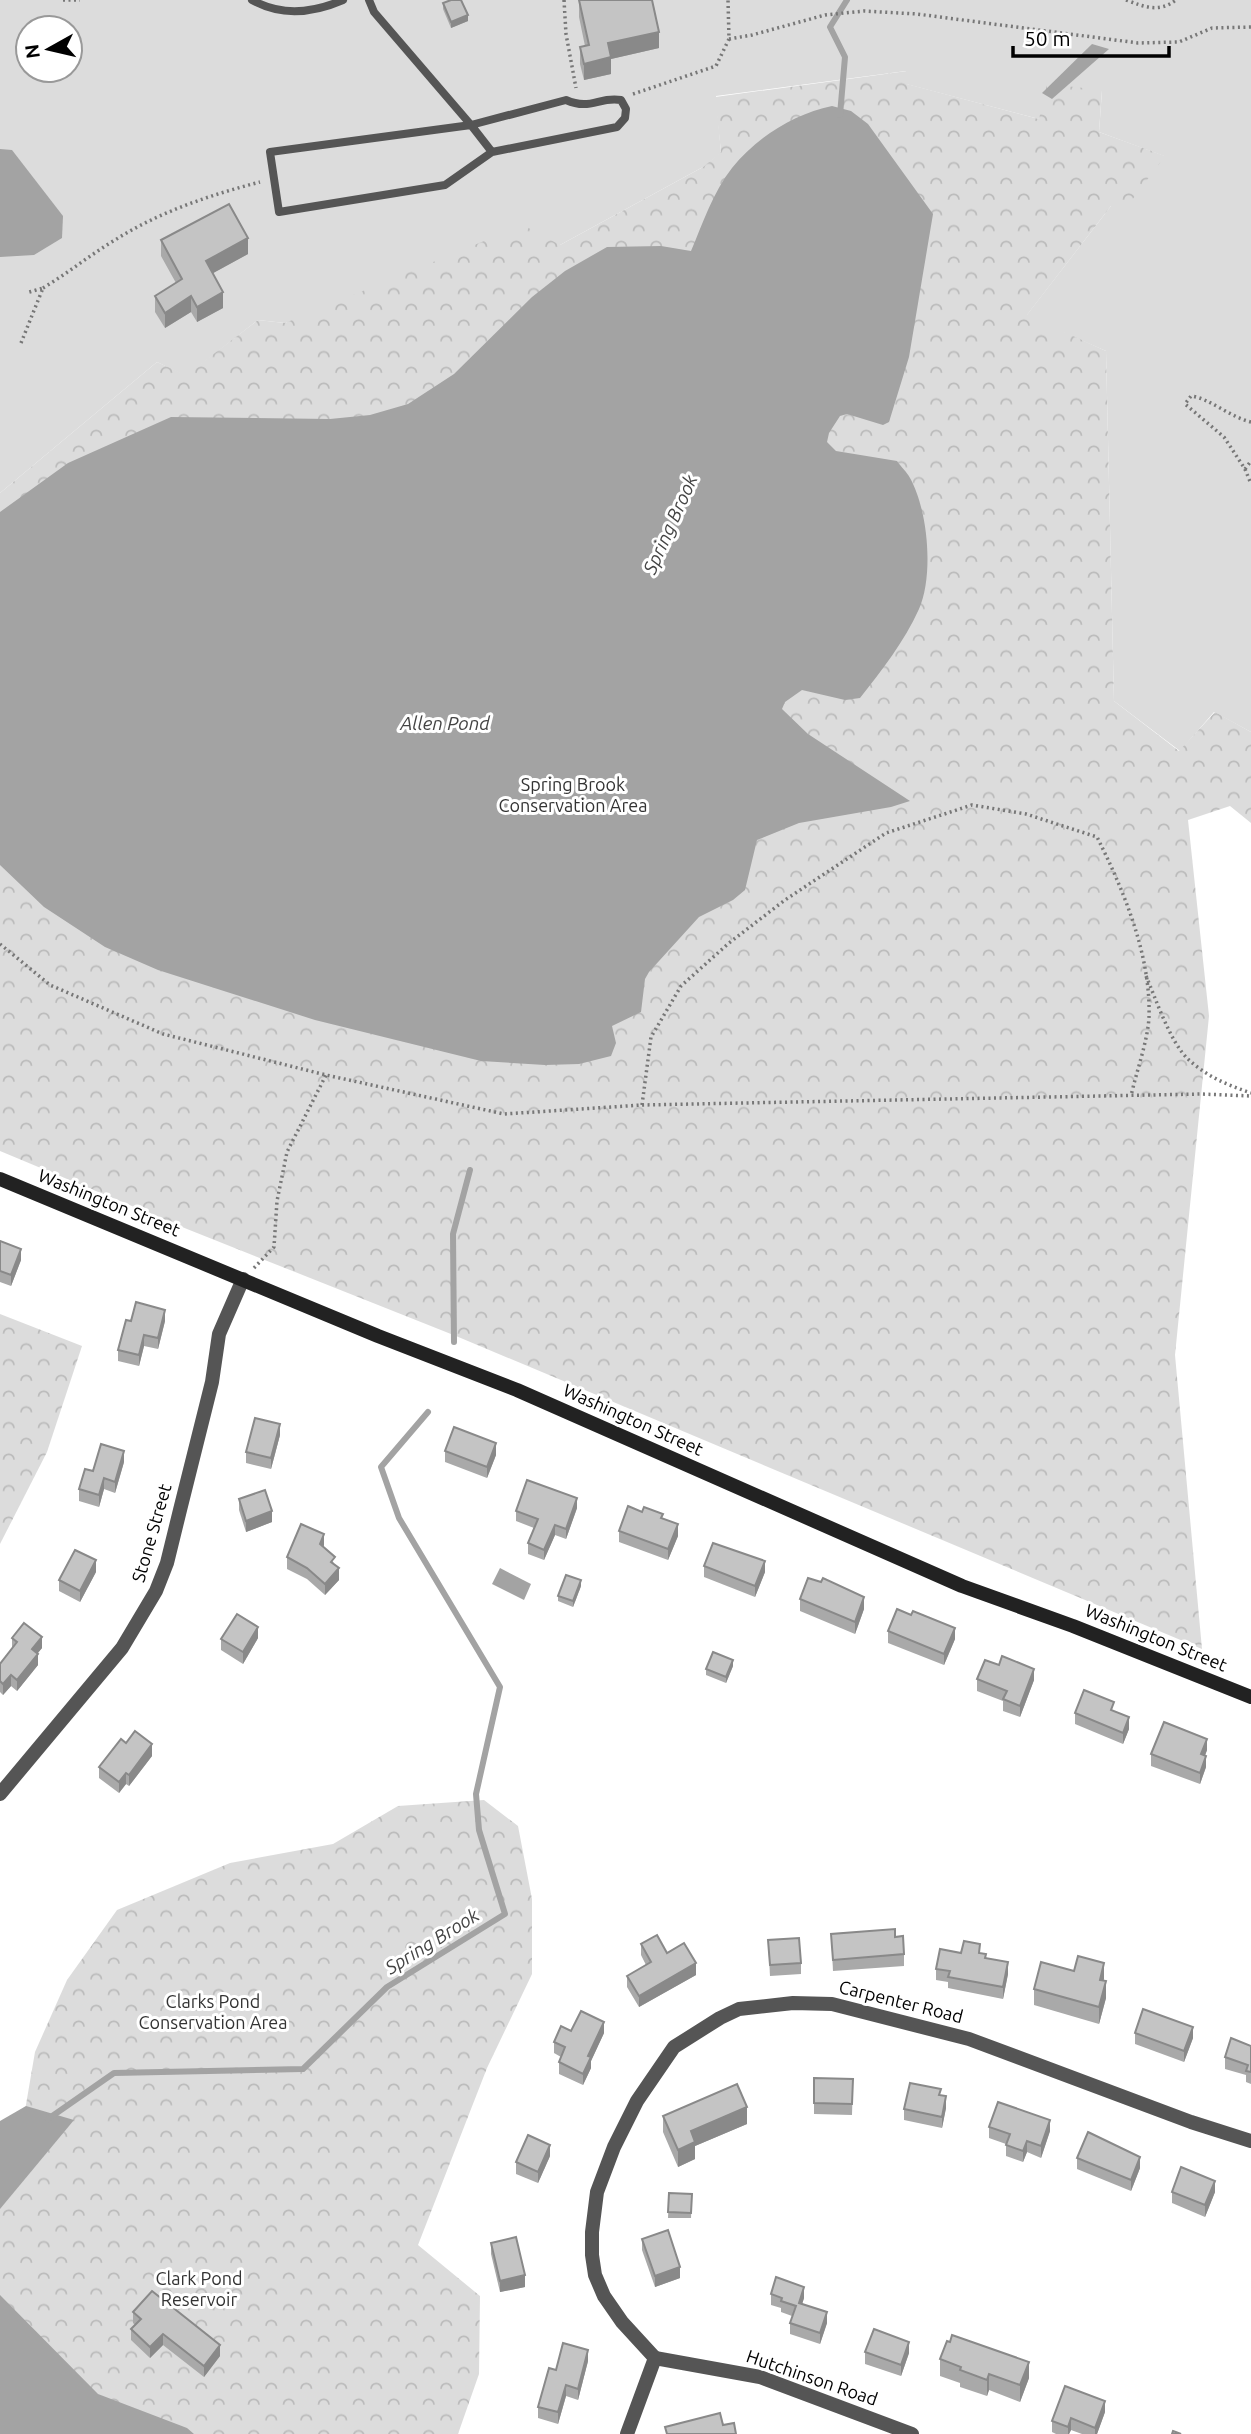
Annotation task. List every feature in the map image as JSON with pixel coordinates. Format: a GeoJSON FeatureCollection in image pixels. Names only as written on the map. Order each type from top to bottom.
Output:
{"type":"FeatureCollection","features":[{"type":"Feature","properties":{"kind":"main road","name":"Washington Street"},"geometry":{"type":"LineString","coordinates":[[0,1179],[517,1390],[962,1586],[1073,1626],[1251,1697]]}},
{"type":"Feature","properties":{"kind":"street","name":"Stone Street"},"geometry":{"type":"LineString","coordinates":[[0,1794],[65,1720],[122,1648],[156,1591],[167,1563],[212,1382],[219,1334],[243,1279]]}},
{"type":"Feature","properties":{"kind":"street","name":"Carpenter Road"},"geometry":{"type":"LineString","coordinates":[[656,2358],[622,2322],[604,2296],[595,2276],[592,2232],[597,2192],[614,2147],[638,2101],[674,2047],[739,2009],[782,2004],[832,2004],[969,2039],[1191,2122],[1251,2141]]}},
{"type":"Feature","properties":{"kind":"street"},"geometry":{"type":"LineString","coordinates":[[627,2434],[656,2358]]}},
{"type":"Feature","properties":{"kind":"street","name":"Hutchinson Road"},"geometry":{"type":"LineString","coordinates":[[656,2358],[760,2377],[912,2434]]}},
{"type":"Feature","properties":{"kind":"lane"},"geometry":{"type":"LineString","coordinates":[[252,0],[285,12],[314,11],[343,0]]}},
{"type":"Feature","properties":{"kind":"lane"},"geometry":{"type":"LineString","coordinates":[[285,12],[291,0]]}},
{"type":"Feature","properties":{"kind":"lane"},"geometry":{"type":"LineString","coordinates":[[369,0],[374,12],[492,152]]}},
{"type":"Feature","properties":{"kind":"lane"},"geometry":{"type":"LineString","coordinates":[[566,100],[580,106],[621,100],[626,109],[625,118],[617,127],[492,152],[446,185],[279,212],[270,152],[471,125],[566,100]]}},
{"type":"Feature","properties":{"kind":"path"},"geometry":{"type":"LineString","coordinates":[[63,0],[80,0]]}},
{"type":"Feature","properties":{"kind":"path"},"geometry":{"type":"LineString","coordinates":[[564,0],[569,55],[580,106]]}},
{"type":"Feature","properties":{"kind":"path"},"geometry":{"type":"LineString","coordinates":[[617,99],[716,66],[729,39],[728,0]]}},
{"type":"Feature","properties":{"kind":"path"},"geometry":{"type":"LineString","coordinates":[[1126,0],[1155,10],[1176,0]]}},
{"type":"Feature","properties":{"kind":"path"},"geometry":{"type":"LineString","coordinates":[[729,39],[825,15],[856,12],[917,14],[1138,43],[1179,43],[1212,28],[1251,27]]}},
{"type":"Feature","properties":{"kind":"path"},"geometry":{"type":"LineString","coordinates":[[26,293],[43,288],[145,223],[231,190],[275,179]]}},
{"type":"Feature","properties":{"kind":"path"},"geometry":{"type":"LineString","coordinates":[[21,343],[43,288]]}},
{"type":"Feature","properties":{"kind":"path"},"geometry":{"type":"LineString","coordinates":[[1251,422],[1215,407],[1200,397],[1191,396],[1185,404],[1224,437],[1245,469],[1251,484]]}},
{"type":"Feature","properties":{"kind":"path"},"geometry":{"type":"LineString","coordinates":[[1245,469],[1251,461]]}},
{"type":"Feature","properties":{"kind":"path"},"geometry":{"type":"LineString","coordinates":[[642,1105],[652,1037],[681,986],[729,943],[785,900],[886,833],[972,805],[1026,814],[1097,837],[1111,863],[1135,928],[1145,972],[1149,1018],[1131,1096]]}},
{"type":"Feature","properties":{"kind":"path"},"geometry":{"type":"LineString","coordinates":[[0,944],[50,985],[163,1034],[326,1075],[504,1114],[642,1105],[1251,1095]]}},
{"type":"Feature","properties":{"kind":"path"},"geometry":{"type":"LineString","coordinates":[[1145,972],[1165,1020],[1186,1057],[1218,1081],[1251,1095]]}},
{"type":"Feature","properties":{"kind":"path"},"geometry":{"type":"LineString","coordinates":[[243,1279],[274,1247],[277,1201],[288,1152],[326,1075]]}},
{"type":"Feature","properties":{"kind":"green space"},"geometry":{"type":"Polygon","coordinates":[[[0,0],[1251,0],[1251,732],[1214,712],[1180,751],[1114,701],[1106,351],[1026,316],[1111,206],[1164,156],[1099,132],[1102,91],[1039,119],[906,84],[906,71],[716,96],[721,153],[703,167],[560,245],[285,323],[258,320],[186,376],[157,362],[0,493],[0,0]]]}},
{"type":"Feature","properties":{"kind":"green space","name":"Spring Brook Conservation Area"},"geometry":{"type":"Polygon","coordinates":[[[907,71],[907,84],[1039,119],[1047,84],[1102,90],[1099,132],[1165,156],[1126,208],[1111,206],[1027,315],[1106,351],[1114,701],[1179,751],[1215,712],[1251,732],[1251,823],[1230,806],[1188,820],[1209,1016],[1175,1355],[1202,1649],[456,1336],[0,1151],[0,493],[157,362],[186,375],[258,320],[285,323],[523,225],[560,245],[703,167],[721,152],[715,97],[907,71]]]}},
{"type":"Feature","properties":{"kind":"green space"},"geometry":{"type":"Polygon","coordinates":[[[0,1314],[82,1346],[47,1452],[0,1544],[0,1314]]]}},
{"type":"Feature","properties":{"kind":"green space"},"geometry":{"type":"Polygon","coordinates":[[[484,1800],[518,1826],[532,1899],[532,1974],[487,2068],[418,2245],[480,2296],[479,2374],[458,2434],[118,2434],[0,2302],[0,2143],[22,2128],[35,2052],[67,1980],[117,1910],[230,1863],[333,1844],[398,1806],[484,1800]]]}},
{"type":"Feature","properties":{"kind":"water"},"geometry":{"type":"Polygon","coordinates":[[[1092,44],[1109,49],[1052,99],[1042,93],[1092,44]]]}},
{"type":"Feature","properties":{"kind":"water","name":"Allen Pond"},"geometry":{"type":"Polygon","coordinates":[[[832,106],[851,111],[868,124],[933,214],[909,357],[889,422],[883,425],[847,414],[840,416],[829,433],[827,442],[836,451],[897,461],[907,474],[916,491],[925,525],[926,579],[924,595],[907,633],[860,698],[845,700],[802,690],[785,702],[782,709],[808,734],[910,801],[891,807],[799,823],[757,840],[745,890],[733,900],[699,917],[649,972],[645,979],[641,1012],[612,1026],[616,1043],[611,1056],[579,1064],[481,1061],[315,1020],[158,970],[105,947],[44,907],[0,865],[0,512],[68,463],[171,417],[330,419],[370,415],[408,404],[454,374],[532,297],[565,271],[607,247],[661,246],[691,251],[719,187],[742,157],[777,128],[832,106]]]}},
{"type":"Feature","properties":{"kind":"water"},"geometry":{"type":"Polygon","coordinates":[[[0,149],[12,150],[63,216],[62,238],[34,255],[0,257],[0,149]]]}},
{"type":"Feature","properties":{"kind":"water"},"geometry":{"type":"Polygon","coordinates":[[[500,1568],[531,1584],[524,1600],[492,1584],[500,1568]]]}},
{"type":"Feature","properties":{"kind":"water"},"geometry":{"type":"Polygon","coordinates":[[[26,2106],[74,2120],[0,2209],[0,2121],[26,2106]]]}},
{"type":"Feature","properties":{"kind":"water"},"geometry":{"type":"Polygon","coordinates":[[[0,2295],[98,2394],[187,2428],[194,2434],[0,2434],[0,2295]]]}},
{"type":"Feature","properties":{"kind":"building"},"geometry":{"type":"Polygon","coordinates":[[[461,0],[468,15],[451,22],[443,3],[461,0]]]}},
{"type":"Feature","properties":{"kind":"building"},"geometry":{"type":"Polygon","coordinates":[[[579,0],[652,0],[659,32],[608,43],[611,57],[584,64],[580,47],[589,45],[579,0]]]}},
{"type":"Feature","properties":{"kind":"building"},"geometry":{"type":"Polygon","coordinates":[[[229,204],[248,238],[206,261],[223,292],[197,307],[191,296],[165,313],[155,296],[182,279],[161,240],[229,204]]]}},
{"type":"Feature","properties":{"kind":"building"},"geometry":{"type":"Polygon","coordinates":[[[0,1241],[21,1249],[11,1275],[0,1271],[0,1241]]]}},
{"type":"Feature","properties":{"kind":"building"},"geometry":{"type":"Polygon","coordinates":[[[136,1302],[165,1310],[158,1338],[144,1335],[139,1355],[118,1350],[126,1320],[131,1321],[136,1302]]]}},
{"type":"Feature","properties":{"kind":"building"},"geometry":{"type":"Polygon","coordinates":[[[255,1418],[280,1424],[271,1458],[246,1452],[255,1418]]]}},
{"type":"Feature","properties":{"kind":"building"},"geometry":{"type":"Polygon","coordinates":[[[454,1427],[496,1443],[487,1467],[445,1451],[454,1427]]]}},
{"type":"Feature","properties":{"kind":"building"},"geometry":{"type":"Polygon","coordinates":[[[101,1444],[124,1451],[115,1482],[104,1478],[99,1495],[79,1489],[85,1469],[93,1471],[101,1444]]]}},
{"type":"Feature","properties":{"kind":"building"},"geometry":{"type":"Polygon","coordinates":[[[527,1480],[577,1498],[566,1529],[555,1525],[544,1550],[528,1543],[538,1519],[516,1511],[527,1480]]]}},
{"type":"Feature","properties":{"kind":"building"},"geometry":{"type":"Polygon","coordinates":[[[265,1490],[272,1511],[246,1521],[239,1499],[265,1490]]]}},
{"type":"Feature","properties":{"kind":"building"},"geometry":{"type":"Polygon","coordinates":[[[628,1506],[642,1512],[644,1507],[663,1514],[661,1518],[678,1524],[668,1549],[619,1531],[628,1506]]]}},
{"type":"Feature","properties":{"kind":"building"},"geometry":{"type":"Polygon","coordinates":[[[301,1524],[324,1534],[320,1544],[335,1557],[331,1562],[339,1568],[325,1584],[307,1568],[287,1557],[301,1524]]]}},
{"type":"Feature","properties":{"kind":"building"},"geometry":{"type":"Polygon","coordinates":[[[713,1543],[765,1561],[755,1586],[704,1566],[713,1543]]]}},
{"type":"Feature","properties":{"kind":"building"},"geometry":{"type":"Polygon","coordinates":[[[75,1550],[96,1560],[80,1591],[59,1580],[75,1550]]]}},
{"type":"Feature","properties":{"kind":"building"},"geometry":{"type":"Polygon","coordinates":[[[566,1575],[581,1580],[573,1601],[558,1596],[566,1575]]]}},
{"type":"Feature","properties":{"kind":"building"},"geometry":{"type":"Polygon","coordinates":[[[808,1578],[821,1582],[823,1578],[864,1597],[855,1622],[800,1599],[808,1578]]]}},
{"type":"Feature","properties":{"kind":"building"},"geometry":{"type":"Polygon","coordinates":[[[897,1609],[911,1615],[913,1611],[955,1628],[944,1654],[888,1631],[897,1609]]]}},
{"type":"Feature","properties":{"kind":"building"},"geometry":{"type":"Polygon","coordinates":[[[237,1614],[258,1627],[243,1652],[221,1639],[237,1614]]]}},
{"type":"Feature","properties":{"kind":"building"},"geometry":{"type":"Polygon","coordinates":[[[24,1623],[42,1637],[32,1649],[38,1654],[17,1680],[11,1675],[3,1684],[0,1681],[0,1664],[17,1642],[12,1638],[24,1623]]]}},
{"type":"Feature","properties":{"kind":"building"},"geometry":{"type":"Polygon","coordinates":[[[713,1652],[733,1660],[726,1677],[706,1669],[713,1652]]]}},
{"type":"Feature","properties":{"kind":"building"},"geometry":{"type":"Polygon","coordinates":[[[1002,1656],[1034,1669],[1020,1706],[1003,1699],[1007,1691],[977,1679],[985,1660],[999,1665],[1002,1656]]]}},
{"type":"Feature","properties":{"kind":"building"},"geometry":{"type":"Polygon","coordinates":[[[1084,1690],[1114,1702],[1111,1710],[1129,1717],[1123,1733],[1075,1713],[1084,1690]]]}},
{"type":"Feature","properties":{"kind":"building"},"geometry":{"type":"Polygon","coordinates":[[[1164,1722],[1207,1739],[1201,1754],[1206,1756],[1200,1773],[1151,1754],[1164,1722]]]}},
{"type":"Feature","properties":{"kind":"building"},"geometry":{"type":"Polygon","coordinates":[[[135,1731],[152,1744],[129,1775],[126,1773],[119,1782],[99,1767],[121,1739],[126,1743],[135,1731]]]}},
{"type":"Feature","properties":{"kind":"building"},"geometry":{"type":"Polygon","coordinates":[[[895,1929],[895,1937],[903,1936],[904,1954],[833,1960],[831,1934],[895,1929]]]}},
{"type":"Feature","properties":{"kind":"building"},"geometry":{"type":"Polygon","coordinates":[[[657,1935],[667,1953],[684,1943],[696,1963],[639,1996],[627,1976],[651,1962],[641,1944],[657,1935]]]}},
{"type":"Feature","properties":{"kind":"building"},"geometry":{"type":"Polygon","coordinates":[[[799,1938],[801,1963],[770,1965],[768,1940],[799,1938]]]}},
{"type":"Feature","properties":{"kind":"building"},"geometry":{"type":"Polygon","coordinates":[[[964,1941],[980,1944],[979,1953],[986,1954],[985,1958],[1008,1962],[1003,1987],[948,1977],[950,1971],[936,1969],[940,1949],[961,1953],[964,1941]]]}},
{"type":"Feature","properties":{"kind":"building"},"geometry":{"type":"Polygon","coordinates":[[[1078,1956],[1104,1963],[1100,1980],[1106,1981],[1099,2007],[1034,1989],[1041,1962],[1074,1971],[1078,1956]]]}},
{"type":"Feature","properties":{"kind":"building"},"geometry":{"type":"Polygon","coordinates":[[[1143,2009],[1193,2027],[1184,2051],[1135,2033],[1143,2009]]]}},
{"type":"Feature","properties":{"kind":"building"},"geometry":{"type":"Polygon","coordinates":[[[581,2011],[604,2022],[588,2056],[591,2057],[583,2074],[559,2062],[565,2047],[554,2042],[561,2026],[571,2031],[581,2011]]]}},
{"type":"Feature","properties":{"kind":"building"},"geometry":{"type":"Polygon","coordinates":[[[1231,2038],[1251,2046],[1251,2072],[1246,2071],[1248,2065],[1225,2057],[1231,2038]]]}},
{"type":"Feature","properties":{"kind":"building"},"geometry":{"type":"Polygon","coordinates":[[[814,2078],[853,2079],[852,2104],[814,2103],[814,2078]]]}},
{"type":"Feature","properties":{"kind":"building"},"geometry":{"type":"Polygon","coordinates":[[[910,2083],[941,2089],[939,2095],[946,2096],[942,2117],[904,2109],[910,2083]]]}},
{"type":"Feature","properties":{"kind":"building"},"geometry":{"type":"Polygon","coordinates":[[[737,2084],[747,2107],[691,2131],[695,2142],[678,2150],[663,2116],[737,2084]]]}},
{"type":"Feature","properties":{"kind":"building"},"geometry":{"type":"Polygon","coordinates":[[[998,2102],[1050,2120],[1041,2146],[1027,2141],[1023,2151],[1006,2145],[1010,2134],[989,2127],[998,2102]]]}},
{"type":"Feature","properties":{"kind":"building"},"geometry":{"type":"Polygon","coordinates":[[[1088,2132],[1140,2157],[1131,2180],[1077,2158],[1088,2132]]]}},
{"type":"Feature","properties":{"kind":"building"},"geometry":{"type":"Polygon","coordinates":[[[528,2135],[550,2145],[538,2172],[516,2162],[528,2135]]]}},
{"type":"Feature","properties":{"kind":"building"},"geometry":{"type":"Polygon","coordinates":[[[1181,2167],[1215,2181],[1205,2205],[1172,2192],[1181,2167]]]}},
{"type":"Feature","properties":{"kind":"building"},"geometry":{"type":"Polygon","coordinates":[[[669,2193],[692,2194],[691,2213],[668,2212],[669,2193]]]}},
{"type":"Feature","properties":{"kind":"building"},"geometry":{"type":"Polygon","coordinates":[[[668,2230],[680,2267],[655,2276],[642,2239],[668,2230]]]}},
{"type":"Feature","properties":{"kind":"building"},"geometry":{"type":"Polygon","coordinates":[[[516,2237],[525,2275],[500,2281],[491,2243],[516,2237]]]}},
{"type":"Feature","properties":{"kind":"building"},"geometry":{"type":"Polygon","coordinates":[[[776,2277],[804,2287],[799,2303],[827,2312],[820,2333],[790,2323],[796,2306],[771,2294],[776,2277]]]}},
{"type":"Feature","properties":{"kind":"building"},"geometry":{"type":"Polygon","coordinates":[[[152,2291],[220,2345],[204,2366],[163,2334],[150,2347],[131,2329],[141,2319],[133,2312],[152,2291]]]}},
{"type":"Feature","properties":{"kind":"building"},"geometry":{"type":"Polygon","coordinates":[[[874,2329],[909,2342],[901,2365],[865,2352],[874,2329]]]}},
{"type":"Feature","properties":{"kind":"building"},"geometry":{"type":"Polygon","coordinates":[[[952,2335],[1029,2362],[1020,2385],[989,2374],[987,2380],[940,2359],[952,2335]]]}},
{"type":"Feature","properties":{"kind":"building"},"geometry":{"type":"Polygon","coordinates":[[[563,2343],[588,2350],[578,2389],[566,2385],[558,2412],[538,2407],[549,2368],[556,2370],[563,2343]]]}},
{"type":"Feature","properties":{"kind":"building"},"geometry":{"type":"Polygon","coordinates":[[[1065,2386],[1105,2401],[1095,2428],[1071,2418],[1068,2427],[1052,2421],[1065,2386]]]}},
{"type":"Feature","properties":{"kind":"building"},"geometry":{"type":"Polygon","coordinates":[[[720,2413],[723,2425],[734,2423],[736,2434],[667,2434],[665,2427],[720,2413]]]}},
{"type":"Feature","properties":{"kind":"waterway","name":"Spring Brook"},"geometry":{"type":"LineString","coordinates":[[840,115],[845,57],[830,27],[847,0]]}},
{"type":"Feature","properties":{"kind":"waterway","name":"Spring Brook"},"geometry":{"type":"LineString","coordinates":[[454,1342],[453,1234],[470,1170]]}},
{"type":"Feature","properties":{"kind":"waterway","name":"Spring Brook"},"geometry":{"type":"LineString","coordinates":[[48,2119],[114,2073],[303,2069],[387,1987],[505,1914],[479,1830],[476,1794],[500,1687],[399,1518],[381,1467],[428,1412]]}},
{"type":"Feature","properties":{"kind":"park label","name":"Clarks Pond Conservation Area"},"geometry":{"type":"Point","coordinates":[213,2012]}},
{"type":"Feature","properties":{"kind":"park label","name":"Clark Pond Reservoir"},"geometry":{"type":"Point","coordinates":[199,2289]}}]}
